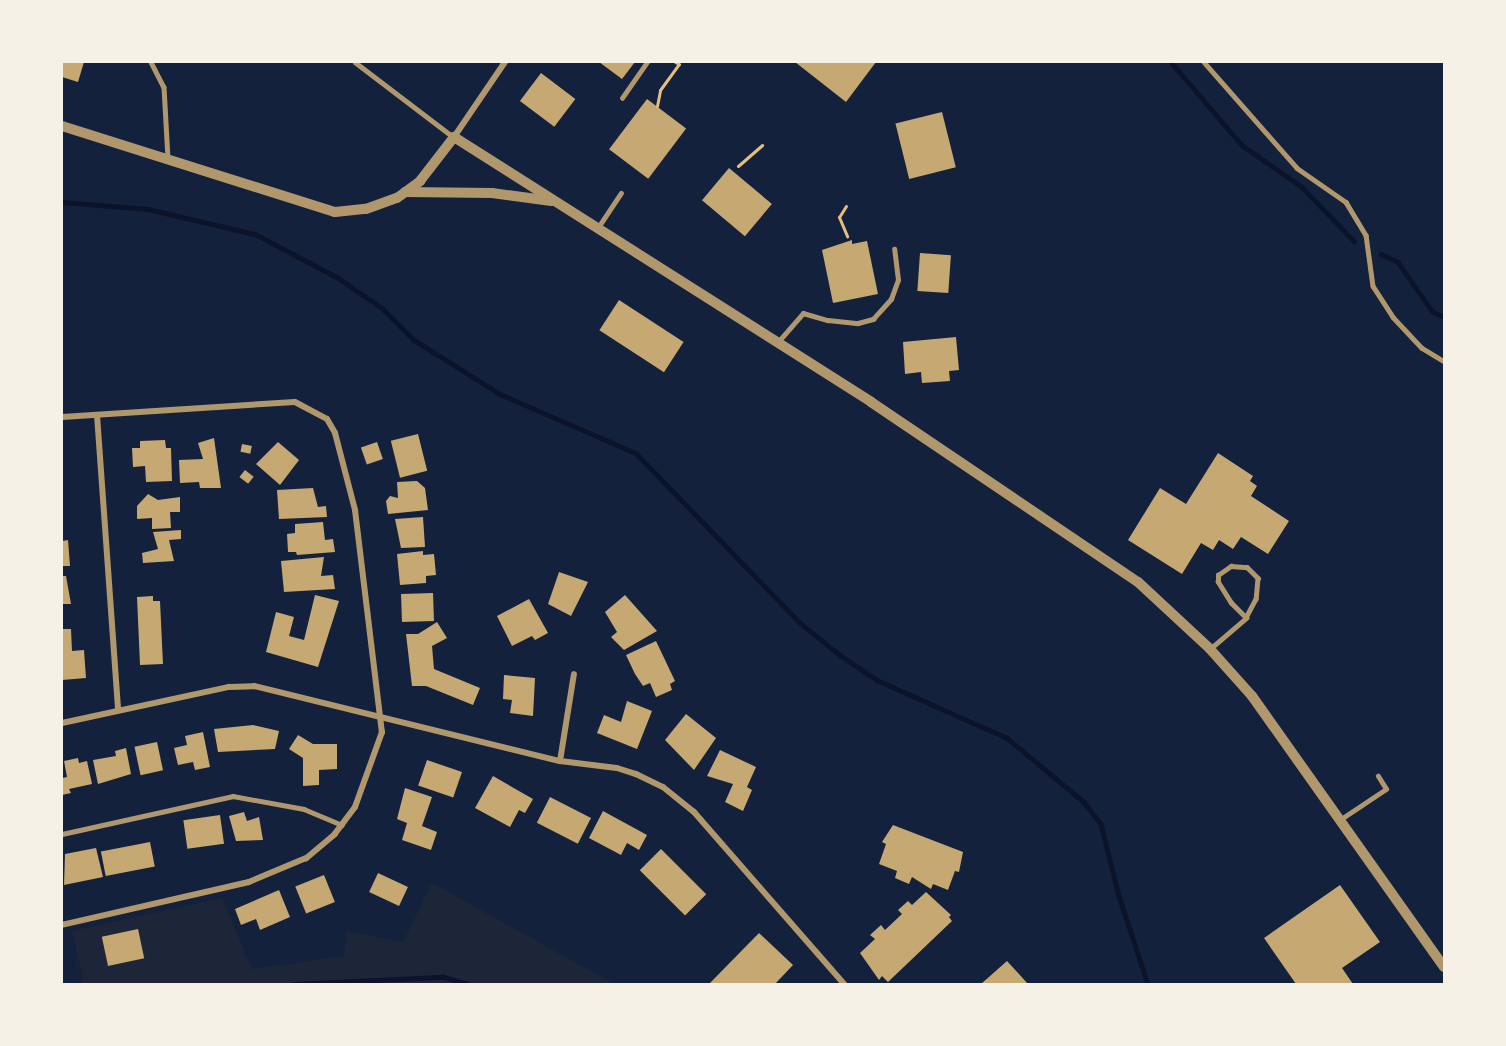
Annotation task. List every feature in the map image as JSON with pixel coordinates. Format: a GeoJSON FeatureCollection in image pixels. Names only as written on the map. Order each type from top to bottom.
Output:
{"type":"FeatureCollection","features":[{"type":"Feature","properties":{"kind":"street"},"geometry":{"type":"LineString","coordinates":[[62,126],[325,210],[366,209],[405,192],[420,181],[454,137],[505,62]]}},
{"type":"Feature","properties":{"kind":"street"},"geometry":{"type":"LineString","coordinates":[[454,137],[1095,550],[1138,582],[1210,649],[1252,696],[1444,967]]}},
{"type":"Feature","properties":{"kind":"street"},"geometry":{"type":"LineString","coordinates":[[405,192],[492,193],[556,202]]}},
{"type":"Feature","properties":{"kind":"street"},"geometry":{"type":"LineString","coordinates":[[62,417],[295,402],[327,419],[335,433],[355,510],[382,732],[369,778],[342,825],[312,855],[273,874],[62,925]]}},
{"type":"Feature","properties":{"kind":"street"},"geometry":{"type":"LineString","coordinates":[[97,415],[118,710]]}},
{"type":"Feature","properties":{"kind":"street"},"geometry":{"type":"LineString","coordinates":[[560,761],[574,674]]}},
{"type":"Feature","properties":{"kind":"street"},"geometry":{"type":"LineString","coordinates":[[62,723],[242,685],[287,693],[560,761],[617,768],[663,787],[694,812],[844,984]]}},
{"type":"Feature","properties":{"kind":"lane"},"geometry":{"type":"LineString","coordinates":[[151,62],[164,87],[168,161]]}},
{"type":"Feature","properties":{"kind":"lane"},"geometry":{"type":"LineString","coordinates":[[354,62],[454,137]]}},
{"type":"Feature","properties":{"kind":"lane"},"geometry":{"type":"LineString","coordinates":[[622,98],[646,62]]}},
{"type":"Feature","properties":{"kind":"lane"},"geometry":{"type":"LineString","coordinates":[[1204,62],[1297,168],[1346,202],[1366,235],[1373,286],[1400,325],[1422,348],[1444,361]]}},
{"type":"Feature","properties":{"kind":"lane"},"geometry":{"type":"LineString","coordinates":[[597,229],[621,193]]}},
{"type":"Feature","properties":{"kind":"lane"},"geometry":{"type":"LineString","coordinates":[[777,344],[803,313],[828,320],[858,322],[873,319],[891,299],[898,280],[894,249]]}},
{"type":"Feature","properties":{"kind":"lane"},"geometry":{"type":"LineString","coordinates":[[1210,649],[1246,618],[1256,599],[1258,578],[1247,567],[1231,566],[1218,575],[1218,582],[1231,603],[1246,618]]}},
{"type":"Feature","properties":{"kind":"lane"},"geometry":{"type":"LineString","coordinates":[[1341,819],[1386,789],[1378,776]]}},
{"type":"Feature","properties":{"kind":"lane"},"geometry":{"type":"LineString","coordinates":[[62,834],[233,796],[304,809],[342,825]]}},
{"type":"Feature","properties":{"kind":"path"},"geometry":{"type":"LineString","coordinates":[[657,106],[660,90],[679,64],[675,62]]}},
{"type":"Feature","properties":{"kind":"path"},"geometry":{"type":"LineString","coordinates":[[738,166],[762,145]]}},
{"type":"Feature","properties":{"kind":"path"},"geometry":{"type":"LineString","coordinates":[[846,206],[839,217],[847,236]]}},
{"type":"Feature","properties":{"kind":"shaded area"},"geometry":{"type":"Polygon","coordinates":[[[432,883],[614,984],[84,984],[72,931],[222,898],[252,969],[344,956],[347,931],[403,942],[432,883]]]}},
{"type":"Feature","properties":{"kind":"building"},"geometry":{"type":"Polygon","coordinates":[[[62,62],[84,62],[78,82],[62,77],[62,62]]]}},
{"type":"Feature","properties":{"kind":"building"},"geometry":{"type":"Polygon","coordinates":[[[599,62],[635,62],[622,79],[599,62]]]}},
{"type":"Feature","properties":{"kind":"building"},"geometry":{"type":"Polygon","coordinates":[[[795,62],[876,62],[846,102],[795,62]]]}},
{"type":"Feature","properties":{"kind":"building"},"geometry":{"type":"Polygon","coordinates":[[[541,73],[575,99],[554,127],[520,101],[541,73]]]}},
{"type":"Feature","properties":{"kind":"building"},"geometry":{"type":"Polygon","coordinates":[[[647,99],[686,128],[648,179],[609,149],[647,99]]]}},
{"type":"Feature","properties":{"kind":"building"},"geometry":{"type":"Polygon","coordinates":[[[942,112],[956,167],[909,179],[895,124],[942,112]]]}},
{"type":"Feature","properties":{"kind":"building"},"geometry":{"type":"Polygon","coordinates":[[[729,168],[772,204],[745,236],[702,200],[729,168]]]}},
{"type":"Feature","properties":{"kind":"building"},"geometry":{"type":"Polygon","coordinates":[[[852,240],[852,244],[867,241],[878,294],[833,303],[822,250],[852,240]]]}},
{"type":"Feature","properties":{"kind":"building"},"geometry":{"type":"Polygon","coordinates":[[[920,253],[951,255],[948,293],[917,291],[920,253]]]}},
{"type":"Feature","properties":{"kind":"building"},"geometry":{"type":"Polygon","coordinates":[[[619,300],[684,342],[664,372],[599,330],[619,300]]]}},
{"type":"Feature","properties":{"kind":"building"},"geometry":{"type":"Polygon","coordinates":[[[956,337],[959,370],[949,371],[950,381],[922,383],[921,372],[905,374],[903,342],[956,337]]]}},
{"type":"Feature","properties":{"kind":"building"},"geometry":{"type":"Polygon","coordinates":[[[418,434],[427,471],[400,478],[391,441],[418,434]]]}},
{"type":"Feature","properties":{"kind":"building"},"geometry":{"type":"Polygon","coordinates":[[[214,438],[221,488],[200,488],[199,482],[180,483],[179,460],[203,459],[198,443],[214,438]]]}},
{"type":"Feature","properties":{"kind":"building"},"geometry":{"type":"Polygon","coordinates":[[[165,440],[166,448],[171,448],[172,481],[146,482],[145,466],[133,467],[132,448],[140,448],[140,441],[165,440]]]}},
{"type":"Feature","properties":{"kind":"building"},"geometry":{"type":"Polygon","coordinates":[[[278,442],[299,460],[280,485],[256,464],[278,442]]]}},
{"type":"Feature","properties":{"kind":"building"},"geometry":{"type":"Polygon","coordinates":[[[377,442],[383,459],[367,465],[361,448],[377,442]]]}},
{"type":"Feature","properties":{"kind":"building"},"geometry":{"type":"Polygon","coordinates":[[[242,444],[252,446],[250,454],[240,452],[242,444]]]}},
{"type":"Feature","properties":{"kind":"building"},"geometry":{"type":"Polygon","coordinates":[[[1218,453],[1253,476],[1250,481],[1257,486],[1251,496],[1289,521],[1268,554],[1241,537],[1233,549],[1219,540],[1213,550],[1201,543],[1182,574],[1128,540],[1160,488],[1186,504],[1218,453]]]}},
{"type":"Feature","properties":{"kind":"building"},"geometry":{"type":"Polygon","coordinates":[[[245,470],[254,477],[248,484],[239,477],[245,470]]]}},
{"type":"Feature","properties":{"kind":"building"},"geometry":{"type":"Polygon","coordinates":[[[417,481],[425,488],[428,510],[388,514],[386,501],[390,496],[398,498],[397,482],[417,481]]]}},
{"type":"Feature","properties":{"kind":"building"},"geometry":{"type":"Polygon","coordinates":[[[313,488],[318,507],[326,506],[327,517],[279,519],[277,490],[313,488]]]}},
{"type":"Feature","properties":{"kind":"building"},"geometry":{"type":"Polygon","coordinates":[[[148,494],[158,500],[180,497],[180,512],[170,512],[171,528],[152,529],[152,518],[137,519],[137,506],[148,494]]]}},
{"type":"Feature","properties":{"kind":"building"},"geometry":{"type":"Polygon","coordinates":[[[423,517],[425,547],[401,548],[395,519],[423,517]]]}},
{"type":"Feature","properties":{"kind":"building"},"geometry":{"type":"Polygon","coordinates":[[[323,522],[325,540],[333,539],[335,552],[297,555],[296,552],[288,552],[287,534],[295,533],[295,524],[323,522]]]}},
{"type":"Feature","properties":{"kind":"building"},"geometry":{"type":"Polygon","coordinates":[[[181,530],[181,539],[169,540],[174,561],[143,563],[142,553],[158,549],[153,532],[181,530]]]}},
{"type":"Feature","properties":{"kind":"building"},"geometry":{"type":"Polygon","coordinates":[[[68,540],[70,566],[62,566],[62,541],[68,540]]]}},
{"type":"Feature","properties":{"kind":"building"},"geometry":{"type":"Polygon","coordinates":[[[423,551],[423,555],[434,554],[436,575],[426,576],[426,583],[400,585],[397,554],[423,551]]]}},
{"type":"Feature","properties":{"kind":"building"},"geometry":{"type":"Polygon","coordinates":[[[324,557],[321,576],[333,575],[335,589],[284,592],[281,561],[324,557]]]}},
{"type":"Feature","properties":{"kind":"building"},"geometry":{"type":"Polygon","coordinates":[[[559,572],[588,582],[571,616],[548,604],[559,572]]]}},
{"type":"Feature","properties":{"kind":"building"},"geometry":{"type":"Polygon","coordinates":[[[62,576],[66,576],[71,604],[62,604],[62,576]]]}},
{"type":"Feature","properties":{"kind":"building"},"geometry":{"type":"Polygon","coordinates":[[[433,593],[434,621],[402,622],[401,594],[433,593]]]}},
{"type":"Feature","properties":{"kind":"building"},"geometry":{"type":"Polygon","coordinates":[[[315,595],[339,601],[318,667],[266,652],[276,612],[294,617],[289,636],[304,640],[315,595]]]}},
{"type":"Feature","properties":{"kind":"building"},"geometry":{"type":"Polygon","coordinates":[[[625,595],[657,631],[624,650],[611,637],[617,632],[605,612],[625,595]]]}},
{"type":"Feature","properties":{"kind":"building"},"geometry":{"type":"Polygon","coordinates":[[[153,596],[153,601],[160,601],[163,664],[140,665],[137,597],[153,596]]]}},
{"type":"Feature","properties":{"kind":"building"},"geometry":{"type":"Polygon","coordinates":[[[529,599],[548,633],[535,640],[532,636],[512,646],[497,616],[529,599]]]}},
{"type":"Feature","properties":{"kind":"building"},"geometry":{"type":"Polygon","coordinates":[[[437,622],[447,638],[432,646],[434,669],[480,688],[473,705],[426,686],[412,686],[406,634],[418,634],[437,622]]]}},
{"type":"Feature","properties":{"kind":"building"},"geometry":{"type":"Polygon","coordinates":[[[62,629],[71,629],[72,651],[84,650],[86,678],[62,680],[62,629]]]}},
{"type":"Feature","properties":{"kind":"building"},"geometry":{"type":"Polygon","coordinates":[[[656,641],[675,681],[670,684],[672,690],[656,697],[650,683],[643,686],[626,655],[656,641]]]}},
{"type":"Feature","properties":{"kind":"building"},"geometry":{"type":"Polygon","coordinates":[[[504,675],[535,678],[533,716],[510,713],[512,700],[503,699],[504,675]]]}},
{"type":"Feature","properties":{"kind":"building"},"geometry":{"type":"Polygon","coordinates":[[[627,701],[652,711],[637,749],[597,733],[604,715],[621,722],[627,701]]]}},
{"type":"Feature","properties":{"kind":"building"},"geometry":{"type":"Polygon","coordinates":[[[686,714],[716,738],[694,770],[665,740],[686,714]]]}},
{"type":"Feature","properties":{"kind":"building"},"geometry":{"type":"Polygon","coordinates":[[[253,725],[279,731],[275,749],[218,752],[214,729],[253,725]]]}},
{"type":"Feature","properties":{"kind":"building"},"geometry":{"type":"Polygon","coordinates":[[[203,732],[210,767],[195,770],[193,762],[178,765],[174,748],[187,745],[185,736],[203,732]]]}},
{"type":"Feature","properties":{"kind":"building"},"geometry":{"type":"Polygon","coordinates":[[[298,735],[313,744],[337,744],[337,769],[319,770],[319,785],[303,786],[303,758],[289,749],[298,735]]]}},
{"type":"Feature","properties":{"kind":"building"},"geometry":{"type":"Polygon","coordinates":[[[157,742],[163,770],[141,775],[135,747],[157,742]]]}},
{"type":"Feature","properties":{"kind":"building"},"geometry":{"type":"Polygon","coordinates":[[[126,748],[131,774],[98,784],[93,760],[116,756],[115,751],[126,748]]]}},
{"type":"Feature","properties":{"kind":"building"},"geometry":{"type":"Polygon","coordinates":[[[720,750],[756,767],[747,787],[752,790],[743,811],[725,802],[733,784],[707,776],[720,750]]]}},
{"type":"Feature","properties":{"kind":"building"},"geometry":{"type":"Polygon","coordinates":[[[78,758],[79,763],[87,761],[92,784],[69,789],[71,793],[62,795],[62,778],[67,777],[64,761],[78,758]]]}},
{"type":"Feature","properties":{"kind":"building"},"geometry":{"type":"Polygon","coordinates":[[[427,760],[462,772],[453,798],[418,786],[427,760]]]}},
{"type":"Feature","properties":{"kind":"building"},"geometry":{"type":"Polygon","coordinates":[[[493,776],[533,799],[525,813],[519,810],[510,827],[475,808],[493,776]]]}},
{"type":"Feature","properties":{"kind":"building"},"geometry":{"type":"Polygon","coordinates":[[[405,788],[432,797],[422,826],[437,832],[431,850],[402,840],[407,823],[397,819],[405,788]]]}},
{"type":"Feature","properties":{"kind":"building"},"geometry":{"type":"Polygon","coordinates":[[[550,797],[591,818],[578,844],[537,823],[550,797]]]}},
{"type":"Feature","properties":{"kind":"building"},"geometry":{"type":"Polygon","coordinates":[[[603,811],[647,835],[639,850],[627,843],[621,855],[589,838],[603,811]]]}},
{"type":"Feature","properties":{"kind":"building"},"geometry":{"type":"Polygon","coordinates":[[[244,812],[247,821],[259,817],[263,840],[236,841],[229,816],[244,812]]]}},
{"type":"Feature","properties":{"kind":"building"},"geometry":{"type":"Polygon","coordinates":[[[220,815],[224,844],[187,849],[183,820],[220,815]]]}},
{"type":"Feature","properties":{"kind":"building"},"geometry":{"type":"Polygon","coordinates":[[[893,825],[963,852],[959,872],[955,871],[948,890],[933,884],[931,889],[912,877],[909,884],[895,878],[897,871],[879,864],[886,844],[882,842],[893,825]]]}},
{"type":"Feature","properties":{"kind":"building"},"geometry":{"type":"Polygon","coordinates":[[[150,842],[155,867],[106,876],[101,852],[150,842]]]}},
{"type":"Feature","properties":{"kind":"building"},"geometry":{"type":"Polygon","coordinates":[[[96,848],[103,877],[64,885],[65,854],[96,848]]]}},
{"type":"Feature","properties":{"kind":"building"},"geometry":{"type":"Polygon","coordinates":[[[661,849],[706,894],[685,915],[640,870],[661,849]]]}},
{"type":"Feature","properties":{"kind":"building"},"geometry":{"type":"Polygon","coordinates":[[[378,873],[408,887],[399,906],[369,892],[378,873]]]}},
{"type":"Feature","properties":{"kind":"building"},"geometry":{"type":"Polygon","coordinates":[[[324,875],[335,902],[306,914],[295,887],[324,875]]]}},
{"type":"Feature","properties":{"kind":"building"},"geometry":{"type":"Polygon","coordinates":[[[1340,885],[1380,942],[1342,968],[1353,984],[1296,984],[1264,938],[1340,885]]]}},
{"type":"Feature","properties":{"kind":"building"},"geometry":{"type":"Polygon","coordinates":[[[279,890],[290,917],[260,930],[256,919],[241,925],[235,909],[279,890]]]}},
{"type":"Feature","properties":{"kind":"building"},"geometry":{"type":"Polygon","coordinates":[[[926,892],[951,915],[949,917],[952,921],[888,982],[882,976],[879,980],[860,953],[875,939],[870,935],[881,925],[885,930],[902,914],[898,910],[908,901],[912,905],[926,892]]]}},
{"type":"Feature","properties":{"kind":"building"},"geometry":{"type":"Polygon","coordinates":[[[138,929],[144,958],[108,966],[102,937],[138,929]]]}},
{"type":"Feature","properties":{"kind":"building"},"geometry":{"type":"Polygon","coordinates":[[[759,933],[793,965],[775,984],[709,984],[759,933]]]}},
{"type":"Feature","properties":{"kind":"building"},"geometry":{"type":"Polygon","coordinates":[[[1007,961],[1028,984],[981,984],[1007,961]]]}},
{"type":"Feature","properties":{"kind":"waterway"},"geometry":{"type":"LineString","coordinates":[[1171,62],[1242,145],[1302,187],[1354,241]]}},
{"type":"Feature","properties":{"kind":"waterway"},"geometry":{"type":"LineString","coordinates":[[62,202],[148,209],[255,234],[337,277],[382,308],[414,340],[500,394],[636,453],[799,622],[840,655],[877,680],[1007,738],[1083,801],[1101,824],[1119,896],[1148,984]]}},
{"type":"Feature","properties":{"kind":"waterway"},"geometry":{"type":"LineString","coordinates":[[1381,254],[1398,262],[1432,311],[1444,317]]}},
{"type":"Feature","properties":{"kind":"waterway"},"geometry":{"type":"LineString","coordinates":[[293,984],[444,977],[469,984]]}}]}
